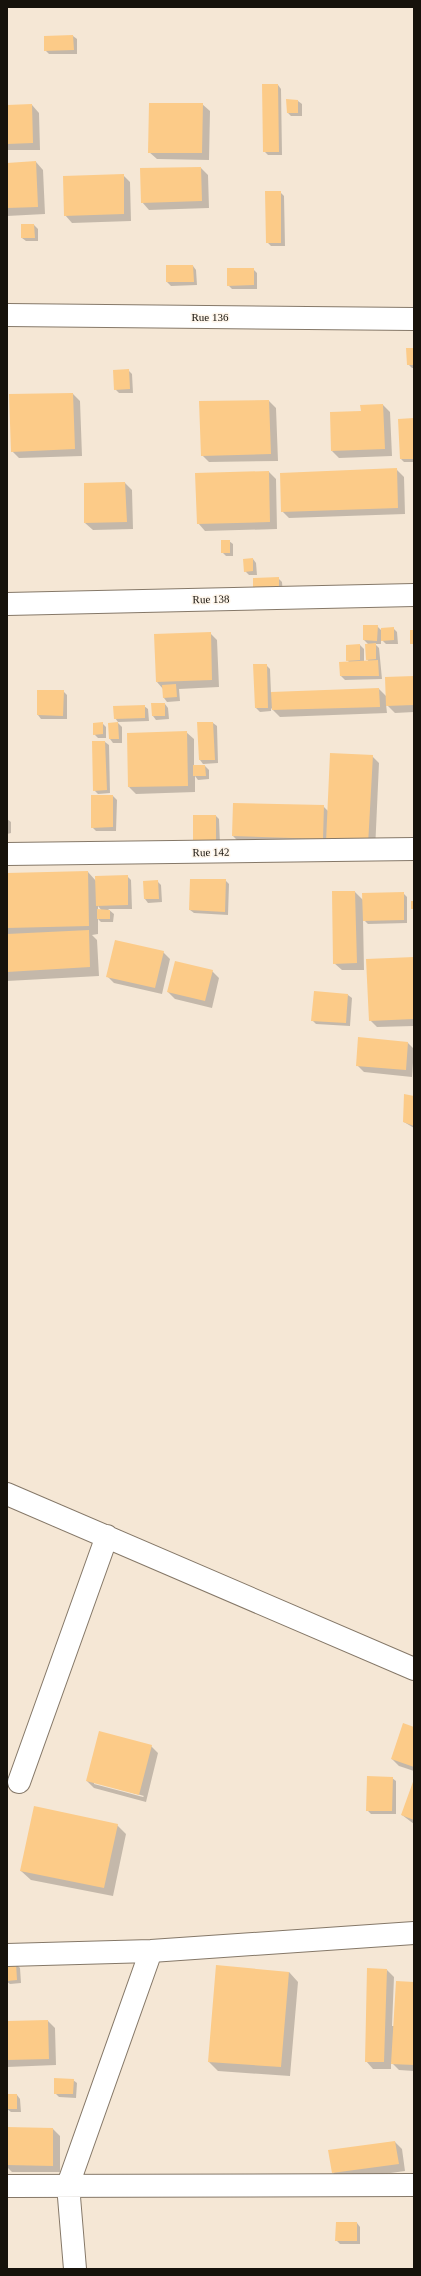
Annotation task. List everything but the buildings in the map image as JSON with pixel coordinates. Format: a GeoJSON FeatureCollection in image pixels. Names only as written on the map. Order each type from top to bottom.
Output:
{"type":"FeatureCollection","features":[{"type":"Feature","properties":{"kind":"street","name":"Rue 136"},"geometry":{"type":"LineString","coordinates":[[7,315],[414,318]]}},
{"type":"Feature","properties":{"kind":"street","name":"Rue 138"},"geometry":{"type":"LineString","coordinates":[[7,604],[414,595]]}},
{"type":"Feature","properties":{"kind":"street","name":"Rue 142"},"geometry":{"type":"LineString","coordinates":[[7,854],[414,849]]}},
{"type":"Feature","properties":{"kind":"street"},"geometry":{"type":"LineString","coordinates":[[7,1494],[414,1669]]}},
{"type":"Feature","properties":{"kind":"street"},"geometry":{"type":"LineString","coordinates":[[19,1782],[106,1536]]}},
{"type":"Feature","properties":{"kind":"street"},"geometry":{"type":"LineString","coordinates":[[7,1955],[151,1951],[414,1933]]}},
{"type":"Feature","properties":{"kind":"street"},"geometry":{"type":"LineString","coordinates":[[75,2269],[68,2185],[151,1951]]}},
{"type":"Feature","properties":{"kind":"street"},"geometry":{"type":"LineString","coordinates":[[7,2186],[414,2185]]}}]}
